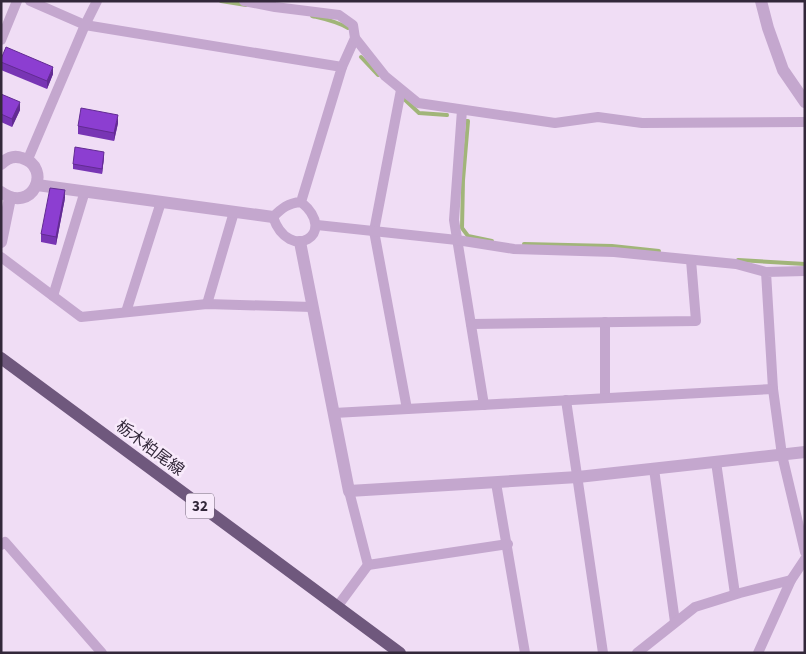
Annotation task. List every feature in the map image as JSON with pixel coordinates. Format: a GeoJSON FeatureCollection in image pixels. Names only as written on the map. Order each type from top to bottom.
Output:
{"type":"FeatureCollection","features":[{"type":"Feature","properties":{"kind":"main road","name":"栃木粕尾線"},"geometry":{"type":"LineString","coordinates":[[1,358],[400,653]]}},
{"type":"Feature","properties":{"kind":"street"},"geometry":{"type":"LineString","coordinates":[[1,40],[17,1]]}},
{"type":"Feature","properties":{"kind":"street"},"geometry":{"type":"LineString","coordinates":[[30,1],[85,25],[342,67]]}},
{"type":"Feature","properties":{"kind":"street"},"geometry":{"type":"LineString","coordinates":[[28,159],[85,25],[98,1]]}},
{"type":"Feature","properties":{"kind":"street"},"geometry":{"type":"LineString","coordinates":[[244,1],[275,8],[339,15],[354,25],[355,38],[342,67],[301,202]]}},
{"type":"Feature","properties":{"kind":"street"},"geometry":{"type":"LineString","coordinates":[[761,1],[768,28],[783,70],[805,102]]}},
{"type":"Feature","properties":{"kind":"street"},"geometry":{"type":"LineString","coordinates":[[355,38],[385,76],[418,103],[555,123],[598,117],[642,123],[805,122]]}},
{"type":"Feature","properties":{"kind":"street"},"geometry":{"type":"LineString","coordinates":[[401,90],[374,231],[407,409]]}},
{"type":"Feature","properties":{"kind":"street"},"geometry":{"type":"LineString","coordinates":[[462,110],[454,220],[484,405]]}},
{"type":"Feature","properties":{"kind":"street"},"geometry":{"type":"LineString","coordinates":[[1,164],[6,159],[17,156],[28,159],[35,166],[38,175],[37,185],[31,194],[21,199],[6,195],[1,242]]}},
{"type":"Feature","properties":{"kind":"street"},"geometry":{"type":"LineString","coordinates":[[37,185],[273,217]]}},
{"type":"Feature","properties":{"kind":"street"},"geometry":{"type":"LineString","coordinates":[[54,296],[85,192]]}},
{"type":"Feature","properties":{"kind":"street"},"geometry":{"type":"LineString","coordinates":[[126,312],[160,202]]}},
{"type":"Feature","properties":{"kind":"street"},"geometry":{"type":"LineString","coordinates":[[301,202],[311,210],[317,225],[314,232],[306,240],[300,242],[289,240],[277,230],[273,217],[290,203],[301,202]]}},
{"type":"Feature","properties":{"kind":"street"},"geometry":{"type":"LineString","coordinates":[[207,304],[234,212]]}},
{"type":"Feature","properties":{"kind":"street"},"geometry":{"type":"LineString","coordinates":[[317,225],[457,240],[514,249],[614,252],[736,264],[766,272],[805,271]]}},
{"type":"Feature","properties":{"kind":"street"},"geometry":{"type":"LineString","coordinates":[[300,242],[349,491],[368,565]]}},
{"type":"Feature","properties":{"kind":"street"},"geometry":{"type":"LineString","coordinates":[[1,257],[81,317],[207,304],[312,307]]}},
{"type":"Feature","properties":{"kind":"street"},"geometry":{"type":"LineString","coordinates":[[471,324],[696,322],[691,260]]}},
{"type":"Feature","properties":{"kind":"street"},"geometry":{"type":"LineString","coordinates":[[766,272],[773,389],[782,455],[805,552]]}},
{"type":"Feature","properties":{"kind":"street"},"geometry":{"type":"LineString","coordinates":[[605,322],[605,398]]}},
{"type":"Feature","properties":{"kind":"street"},"geometry":{"type":"LineString","coordinates":[[334,413],[773,389]]}},
{"type":"Feature","properties":{"kind":"street"},"geometry":{"type":"LineString","coordinates":[[566,400],[603,653]]}},
{"type":"Feature","properties":{"kind":"street"},"geometry":{"type":"LineString","coordinates":[[349,491],[578,477],[805,452]]}},
{"type":"Feature","properties":{"kind":"street"},"geometry":{"type":"LineString","coordinates":[[716,462],[735,594]]}},
{"type":"Feature","properties":{"kind":"street"},"geometry":{"type":"LineString","coordinates":[[654,469],[675,622]]}},
{"type":"Feature","properties":{"kind":"street"},"geometry":{"type":"LineString","coordinates":[[496,483],[508,544],[525,653]]}},
{"type":"Feature","properties":{"kind":"street"},"geometry":{"type":"LineString","coordinates":[[1,545],[5,542],[102,653]]}},
{"type":"Feature","properties":{"kind":"street"},"geometry":{"type":"LineString","coordinates":[[337,607],[368,565],[508,544]]}},
{"type":"Feature","properties":{"kind":"street"},"geometry":{"type":"LineString","coordinates":[[758,653],[791,580],[805,559]]}},
{"type":"Feature","properties":{"kind":"street"},"geometry":{"type":"LineString","coordinates":[[637,653],[695,608],[735,594],[791,580]]}},
{"type":"Feature","properties":{"kind":"building"},"geometry":{"type":"Polygon","coordinates":[[[6,47],[53,67],[47,81],[1,62],[6,47]]]}},
{"type":"Feature","properties":{"kind":"building"},"geometry":{"type":"Polygon","coordinates":[[[1,94],[20,102],[12,119],[1,114],[1,94]]]}},
{"type":"Feature","properties":{"kind":"building"},"geometry":{"type":"Polygon","coordinates":[[[81,108],[118,115],[114,133],[78,126],[81,108]]]}},
{"type":"Feature","properties":{"kind":"building"},"geometry":{"type":"Polygon","coordinates":[[[75,147],[104,152],[102,169],[73,164],[75,147]]]}},
{"type":"Feature","properties":{"kind":"building"},"geometry":{"type":"Polygon","coordinates":[[[50,188],[65,190],[56,237],[41,234],[50,188]]]}},
{"type":"Feature","properties":{"kind":"waterway"},"geometry":{"type":"LineString","coordinates":[[221,1],[246,5]]}},
{"type":"Feature","properties":{"kind":"waterway"},"geometry":{"type":"LineString","coordinates":[[312,16],[335,22],[348,28]]}},
{"type":"Feature","properties":{"kind":"waterway"},"geometry":{"type":"LineString","coordinates":[[361,57],[378,75]]}},
{"type":"Feature","properties":{"kind":"waterway"},"geometry":{"type":"LineString","coordinates":[[402,97],[419,113],[447,115]]}},
{"type":"Feature","properties":{"kind":"waterway"},"geometry":{"type":"LineString","coordinates":[[466,121],[468,121],[463,180],[462,228],[468,236],[492,241]]}},
{"type":"Feature","properties":{"kind":"waterway"},"geometry":{"type":"LineString","coordinates":[[524,244],[612,246],[659,251]]}},
{"type":"Feature","properties":{"kind":"waterway"},"geometry":{"type":"LineString","coordinates":[[738,260],[805,264]]}}]}
